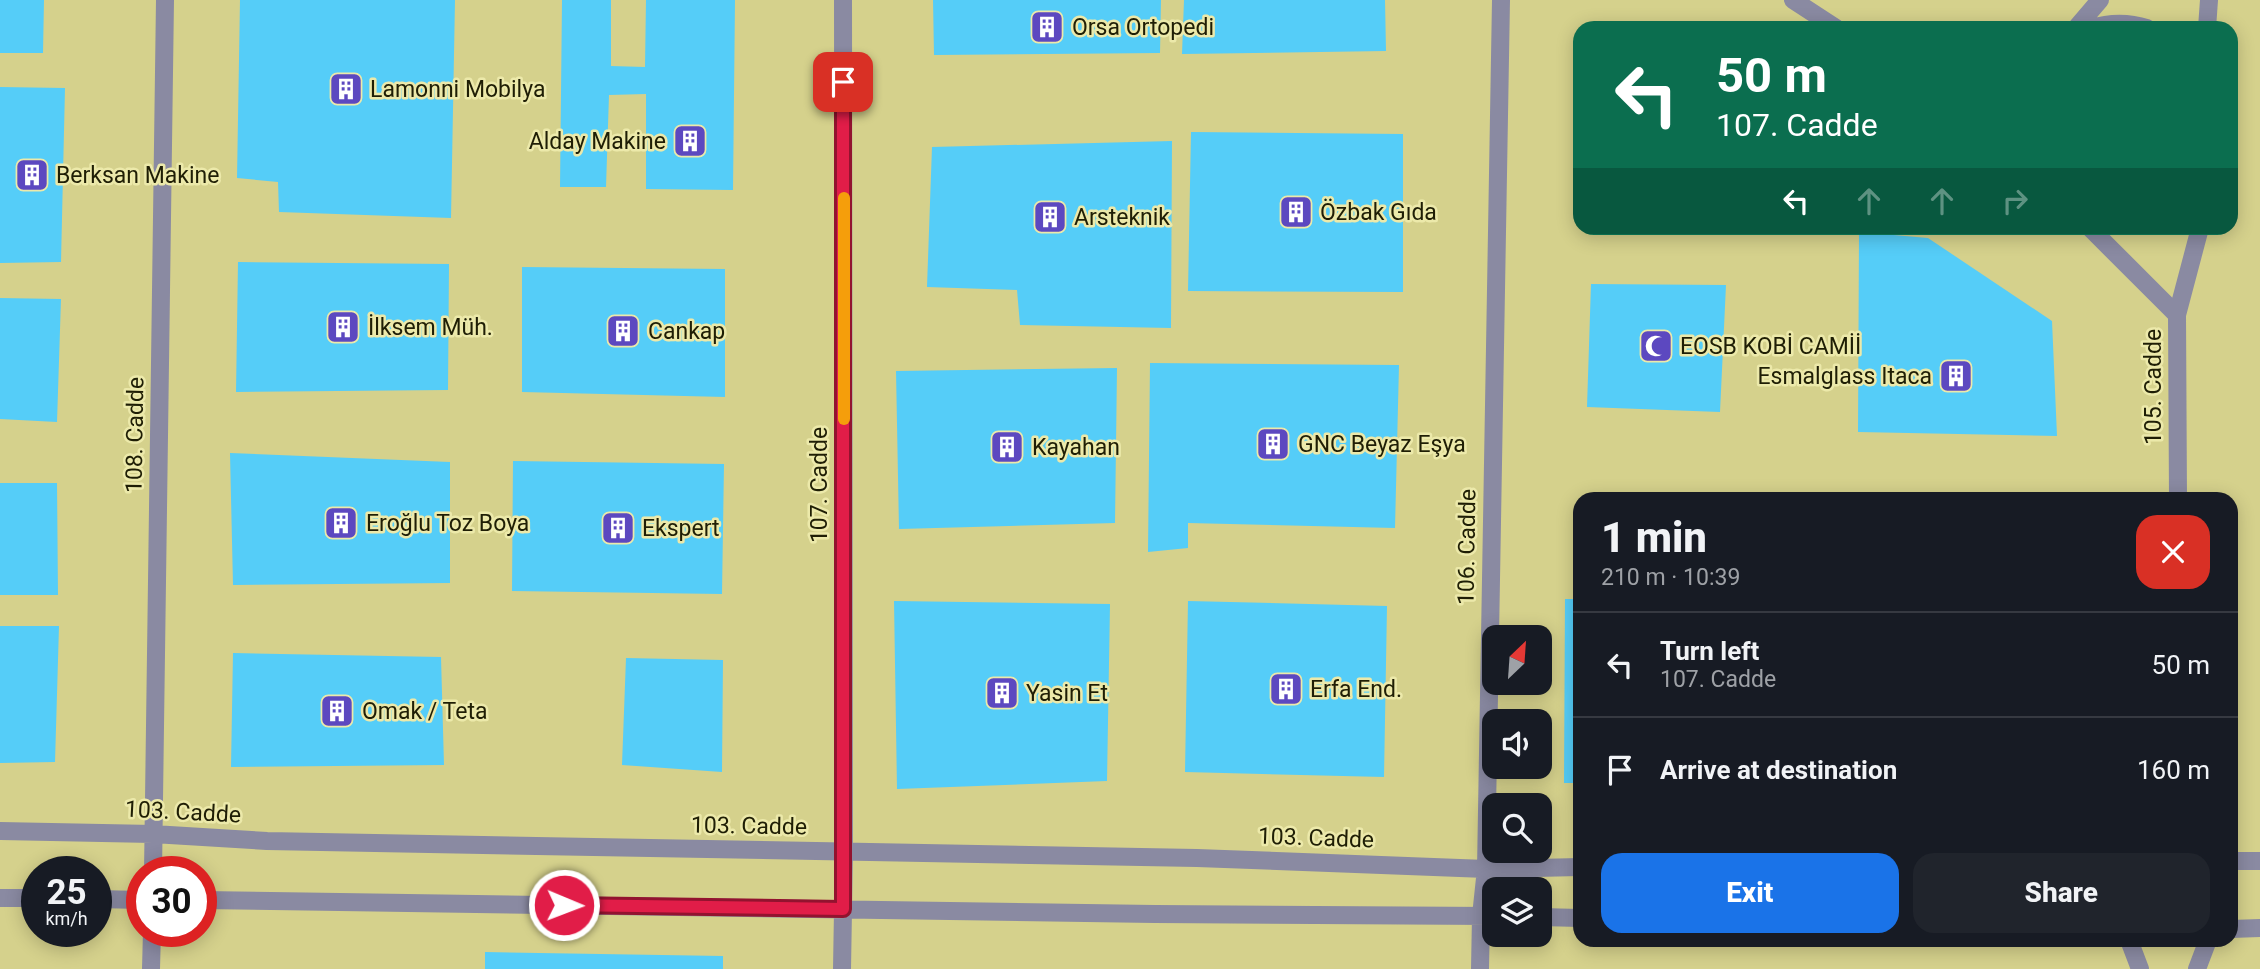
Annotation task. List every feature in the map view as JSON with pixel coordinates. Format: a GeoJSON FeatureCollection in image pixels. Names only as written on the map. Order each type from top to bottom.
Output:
{"type":"FeatureCollection","features":[{"type":"Feature","properties":{"kind":"street","name":"108. Cadde"},"geometry":{"type":"LineString","coordinates":[[153,856],[166,0]]}},
{"type":"Feature","properties":{"kind":"street","name":"107. Cadde"},"geometry":{"type":"LineString","coordinates":[[842,969],[843,0]]}},
{"type":"Feature","properties":{"kind":"street","name":"106. Cadde"},"geometry":{"type":"LineString","coordinates":[[1486,877],[1502,0]]}},
{"type":"Feature","properties":{"kind":"street"},"geometry":{"type":"LineString","coordinates":[[1793,0],[1825,21]]}},
{"type":"Feature","properties":{"kind":"street"},"geometry":{"type":"LineString","coordinates":[[2082,21],[2100,0]]}},
{"type":"Feature","properties":{"kind":"street"},"geometry":{"type":"LineString","coordinates":[[2208,21],[2209,0]]}},
{"type":"Feature","properties":{"kind":"street","name":"105. Cadde"},"geometry":{"type":"LineString","coordinates":[[2097,235],[2177,316],[2178,492]]}},
{"type":"Feature","properties":{"kind":"street"},"geometry":{"type":"LineString","coordinates":[[2177,316],[2198,235]]}},
{"type":"Feature","properties":{"kind":"street","name":"103. Cadde"},"geometry":{"type":"LineString","coordinates":[[0,831],[153,834],[267,841],[1197,858],[1486,869],[1573,867]]}},
{"type":"Feature","properties":{"kind":"street"},"geometry":{"type":"LineString","coordinates":[[2238,861],[2260,861]]}},
{"type":"Feature","properties":{"kind":"street"},"geometry":{"type":"LineString","coordinates":[[0,898],[21,898]]}},
{"type":"Feature","properties":{"kind":"street"},"geometry":{"type":"LineString","coordinates":[[217,900],[1482,916]]}},
{"type":"Feature","properties":{"kind":"street"},"geometry":{"type":"LineString","coordinates":[[1552,917],[1573,918]]}},
{"type":"Feature","properties":{"kind":"street"},"geometry":{"type":"LineString","coordinates":[[2238,929],[2260,928]]}},
{"type":"Feature","properties":{"kind":"street"},"geometry":{"type":"LineString","coordinates":[[151,969],[152,947]]}},
{"type":"Feature","properties":{"kind":"street","name":"106. Cadde"},"geometry":{"type":"LineString","coordinates":[[1480,969],[1483,947]]}},
{"type":"Feature","properties":{"kind":"street"},"geometry":{"type":"LineString","coordinates":[[2132,947],[2140,969]]}},
{"type":"Feature","properties":{"kind":"street"},"geometry":{"type":"LineString","coordinates":[[2197,969],[2205,947]]}},
{"type":"Feature","properties":{"kind":"shaded area"},"geometry":{"type":"Polygon","coordinates":[[[0,0],[2260,0],[2260,969],[0,969],[0,0]]]}},
{"type":"Feature","properties":{"kind":"building"},"geometry":{"type":"Polygon","coordinates":[[[0,0],[44,0],[43,53],[0,53],[0,0]]]}},
{"type":"Feature","properties":{"kind":"building","name":"Lamonni Mobilya"},"geometry":{"type":"Polygon","coordinates":[[[240,0],[455,0],[451,218],[279,212],[278,182],[237,178],[240,0]]]}},
{"type":"Feature","properties":{"kind":"building","name":"Alday Makine"},"geometry":{"type":"Polygon","coordinates":[[[562,0],[611,0],[611,66],[645,67],[646,0],[735,0],[733,190],[646,189],[646,94],[609,95],[606,187],[560,187],[562,0]]]}},
{"type":"Feature","properties":{"kind":"building","name":"Orsa Ortopedi"},"geometry":{"type":"Polygon","coordinates":[[[933,0],[1161,0],[1160,53],[934,55],[933,0]]]}},
{"type":"Feature","properties":{"kind":"building"},"geometry":{"type":"Polygon","coordinates":[[[1184,0],[1385,0],[1386,51],[1182,54],[1184,0]]]}},
{"type":"Feature","properties":{"kind":"building","name":"Berksan Makine"},"geometry":{"type":"Polygon","coordinates":[[[0,87],[65,88],[61,262],[0,263],[0,87]]]}},
{"type":"Feature","properties":{"kind":"building","name":"Özbak Gıda"},"geometry":{"type":"Polygon","coordinates":[[[1191,132],[1403,134],[1403,292],[1188,291],[1191,132]]]}},
{"type":"Feature","properties":{"kind":"building","name":"Arsteknik"},"geometry":{"type":"Polygon","coordinates":[[[1172,141],[1171,328],[1020,325],[1017,290],[927,287],[932,147],[1172,141]]]}},
{"type":"Feature","properties":{"kind":"building","name":"Esmalglass Itaca"},"geometry":{"type":"Polygon","coordinates":[[[1859,235],[1928,238],[2052,321],[2057,436],[1858,432],[1859,235]]]}},
{"type":"Feature","properties":{"kind":"building","name":"İlksem Müh."},"geometry":{"type":"Polygon","coordinates":[[[238,262],[449,264],[448,390],[236,392],[238,262]]]}},
{"type":"Feature","properties":{"kind":"building","name":"Cankap"},"geometry":{"type":"Polygon","coordinates":[[[522,267],[725,269],[725,397],[522,392],[522,267]]]}},
{"type":"Feature","properties":{"kind":"building","name":"EOSB KOBİ CAMİİ"},"geometry":{"type":"Polygon","coordinates":[[[1591,284],[1726,285],[1720,412],[1587,407],[1591,284]]]}},
{"type":"Feature","properties":{"kind":"building"},"geometry":{"type":"Polygon","coordinates":[[[0,298],[61,299],[57,422],[0,419],[0,298]]]}},
{"type":"Feature","properties":{"kind":"building","name":"GNC Beyaz Eşya"},"geometry":{"type":"Polygon","coordinates":[[[1150,363],[1399,365],[1395,528],[1188,523],[1188,548],[1148,552],[1150,363]]]}},
{"type":"Feature","properties":{"kind":"building","name":"Kayahan"},"geometry":{"type":"Polygon","coordinates":[[[1117,368],[1115,523],[899,529],[896,371],[1117,368]]]}},
{"type":"Feature","properties":{"kind":"building","name":"Eroğlu Toz Boya"},"geometry":{"type":"Polygon","coordinates":[[[230,453],[450,462],[450,583],[233,585],[230,453]]]}},
{"type":"Feature","properties":{"kind":"building","name":"Ekspert"},"geometry":{"type":"Polygon","coordinates":[[[513,461],[724,464],[722,594],[512,591],[513,461]]]}},
{"type":"Feature","properties":{"kind":"building"},"geometry":{"type":"Polygon","coordinates":[[[0,483],[57,483],[58,595],[0,595],[0,483]]]}},
{"type":"Feature","properties":{"kind":"building"},"geometry":{"type":"Polygon","coordinates":[[[1565,599],[1573,599],[1573,783],[1564,783],[1565,599]]]}},
{"type":"Feature","properties":{"kind":"building","name":"Yasin Et"},"geometry":{"type":"Polygon","coordinates":[[[894,601],[1110,604],[1107,781],[897,789],[894,601]]]}},
{"type":"Feature","properties":{"kind":"building","name":"Erfa End."},"geometry":{"type":"Polygon","coordinates":[[[1188,601],[1387,606],[1384,777],[1185,772],[1188,601]]]}},
{"type":"Feature","properties":{"kind":"building"},"geometry":{"type":"Polygon","coordinates":[[[0,626],[59,626],[55,762],[0,763],[0,626]]]}},
{"type":"Feature","properties":{"kind":"building","name":"Omak / Teta"},"geometry":{"type":"Polygon","coordinates":[[[233,653],[441,657],[444,765],[231,767],[233,653]]]}},
{"type":"Feature","properties":{"kind":"building"},"geometry":{"type":"Polygon","coordinates":[[[626,658],[723,660],[722,772],[622,765],[626,658]]]}},
{"type":"Feature","properties":{"kind":"building"},"geometry":{"type":"Polygon","coordinates":[[[485,952],[723,956],[723,969],[485,969],[485,952]]]}},
{"type":"Feature","properties":{"kind":"slow traffic"},"geometry":{"type":"LineString","coordinates":[[844,198],[844,419]]}},
{"type":"Feature","properties":{"kind":"place","name":"Orsa Ortopedi"},"geometry":{"type":"Point","coordinates":[1047,27]}},
{"type":"Feature","properties":{"kind":"place","name":"Lamonni Mobilya"},"geometry":{"type":"Point","coordinates":[346,89]}},
{"type":"Feature","properties":{"kind":"place","name":"Alday Makine"},"geometry":{"type":"Point","coordinates":[690,141]}},
{"type":"Feature","properties":{"kind":"place","name":"Berksan Makine"},"geometry":{"type":"Point","coordinates":[32,175]}},
{"type":"Feature","properties":{"kind":"place","name":"Özbak Gıda"},"geometry":{"type":"Point","coordinates":[1296,212]}},
{"type":"Feature","properties":{"kind":"place","name":"Arsteknik"},"geometry":{"type":"Point","coordinates":[1050,217]}},
{"type":"Feature","properties":{"kind":"place","name":"İlksem Müh."},"geometry":{"type":"Point","coordinates":[343,327]}},
{"type":"Feature","properties":{"kind":"place","name":"Cankap"},"geometry":{"type":"Point","coordinates":[623,331]}},
{"type":"Feature","properties":{"kind":"place","name":"EOSB KOBİ CAMİİ"},"geometry":{"type":"Point","coordinates":[1656,346]}},
{"type":"Feature","properties":{"kind":"place","name":"Esmalglass Itaca"},"geometry":{"type":"Point","coordinates":[1956,376]}},
{"type":"Feature","properties":{"kind":"place","name":"GNC Beyaz Eşya"},"geometry":{"type":"Point","coordinates":[1273,444]}},
{"type":"Feature","properties":{"kind":"place","name":"Kayahan"},"geometry":{"type":"Point","coordinates":[1007,447]}},
{"type":"Feature","properties":{"kind":"place","name":"Eroğlu Toz Boya"},"geometry":{"type":"Point","coordinates":[341,523]}},
{"type":"Feature","properties":{"kind":"place","name":"Ekspert"},"geometry":{"type":"Point","coordinates":[618,528]}},
{"type":"Feature","properties":{"kind":"place","name":"Erfa End."},"geometry":{"type":"Point","coordinates":[1286,689]}},
{"type":"Feature","properties":{"kind":"place","name":"Yasin Et"},"geometry":{"type":"Point","coordinates":[1002,693]}},
{"type":"Feature","properties":{"kind":"place","name":"Omak / Teta"},"geometry":{"type":"Point","coordinates":[337,711]}},
{"type":"Feature","properties":{"kind":"route"},"geometry":{"type":"LineString","coordinates":[[564,905],[843,909],[843,82]]}}]}
